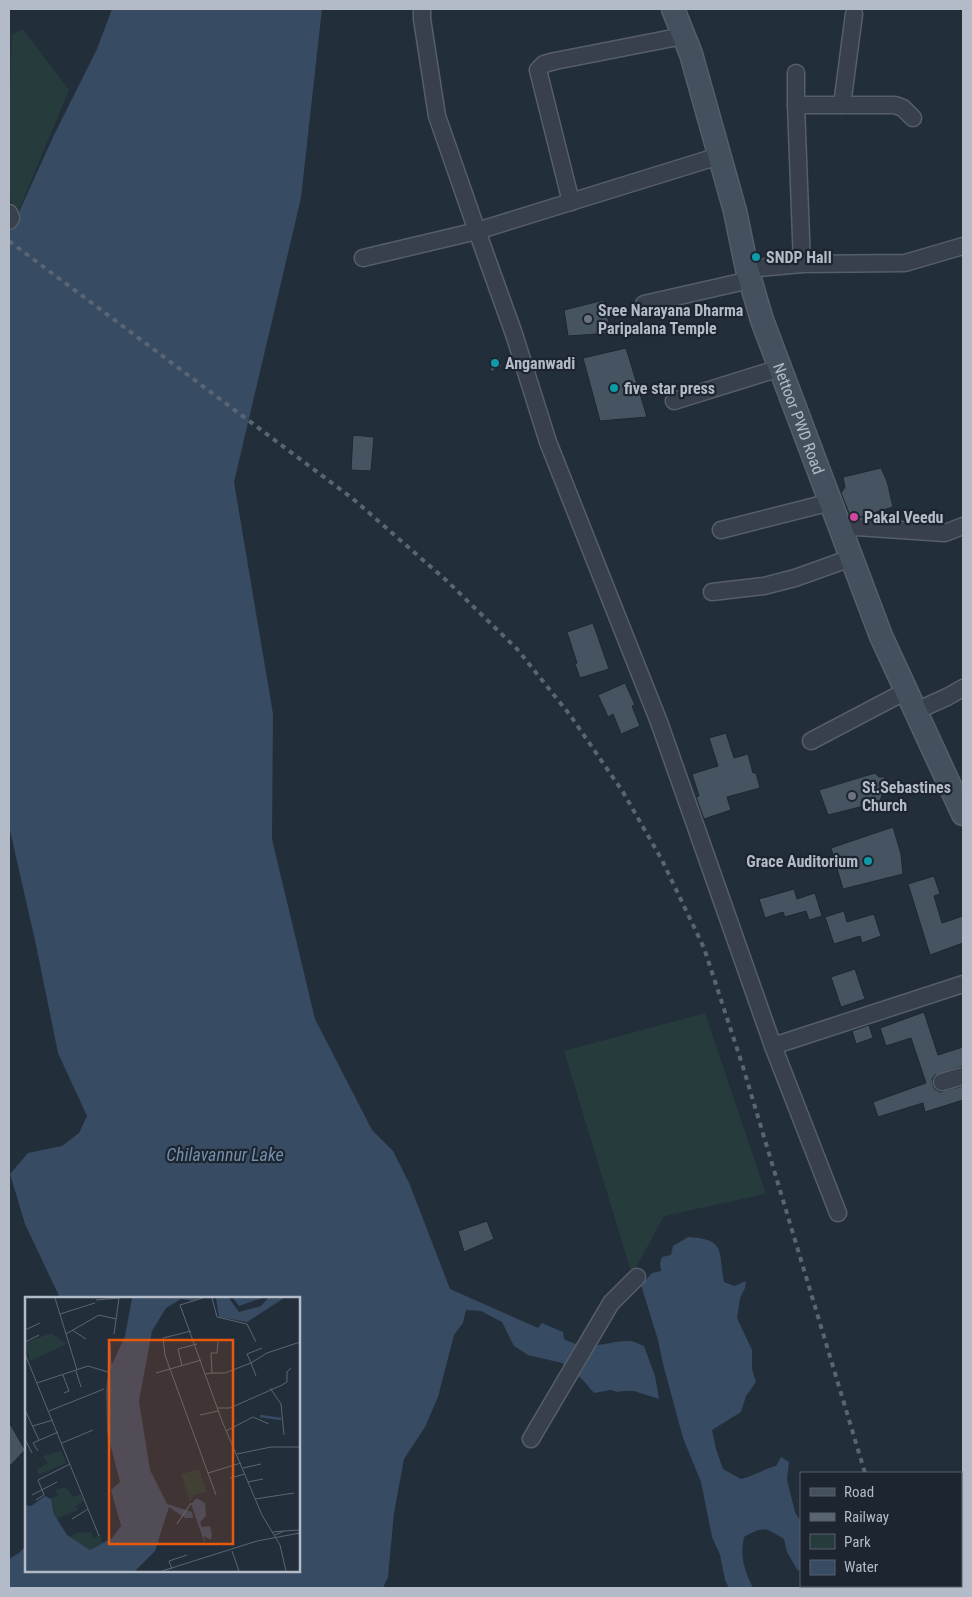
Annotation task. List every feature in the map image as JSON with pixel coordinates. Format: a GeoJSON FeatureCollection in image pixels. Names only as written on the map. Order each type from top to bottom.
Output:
{"type":"FeatureCollection","features":[{"type":"Feature","properties":{"kind":"street"},"geometry":{"type":"LineString","coordinates":[[422,9],[437,116],[514,334],[548,442],[660,722],[773,1046],[838,1213]]}},
{"type":"Feature","properties":{"kind":"street","name":"Nettoor PWD Road"},"geometry":{"type":"LineString","coordinates":[[672,9],[691,54],[735,211],[749,274],[762,320],[880,636],[963,814]]}},
{"type":"Feature","properties":{"kind":"street"},"geometry":{"type":"LineString","coordinates":[[842,105],[854,14]]}},
{"type":"Feature","properties":{"kind":"street"},"geometry":{"type":"LineString","coordinates":[[571,202],[538,70],[544,64],[555,61],[683,36]]}},
{"type":"Feature","properties":{"kind":"street"},"geometry":{"type":"LineString","coordinates":[[796,73],[802,264]]}},
{"type":"Feature","properties":{"kind":"street"},"geometry":{"type":"LineString","coordinates":[[796,105],[895,105],[903,108],[913,118]]}},
{"type":"Feature","properties":{"kind":"street"},"geometry":{"type":"LineString","coordinates":[[363,258],[477,231],[719,156]]}},
{"type":"Feature","properties":{"kind":"street"},"geometry":{"type":"LineString","coordinates":[[9,213],[11,218],[9,220]]}},
{"type":"Feature","properties":{"kind":"street"},"geometry":{"type":"LineString","coordinates":[[644,304],[749,274],[802,264],[905,263],[963,246]]}},
{"type":"Feature","properties":{"kind":"street"},"geometry":{"type":"LineString","coordinates":[[674,401],[780,368]]}},
{"type":"Feature","properties":{"kind":"street"},"geometry":{"type":"LineString","coordinates":[[721,530],[831,502]]}},
{"type":"Feature","properties":{"kind":"street"},"geometry":{"type":"LineString","coordinates":[[842,532],[856,527],[945,533],[963,526]]}},
{"type":"Feature","properties":{"kind":"street"},"geometry":{"type":"LineString","coordinates":[[712,592],[772,584],[852,558]]}},
{"type":"Feature","properties":{"kind":"street"},"geometry":{"type":"LineString","coordinates":[[916,711],[963,688]]}},
{"type":"Feature","properties":{"kind":"street"},"geometry":{"type":"LineString","coordinates":[[811,741],[906,691]]}},
{"type":"Feature","properties":{"kind":"street"},"geometry":{"type":"LineString","coordinates":[[773,1046],[963,984]]}},
{"type":"Feature","properties":{"kind":"street"},"geometry":{"type":"LineString","coordinates":[[942,1082],[963,1076]]}},
{"type":"Feature","properties":{"kind":"street"},"geometry":{"type":"LineString","coordinates":[[531,1439],[611,1303],[637,1278]]}},
{"type":"Feature","properties":{"kind":"green space"},"geometry":{"type":"Polygon","coordinates":[[[23,29],[69,90],[16,217],[9,193],[9,114],[12,35],[23,29]]]}},
{"type":"Feature","properties":{"kind":"green space"},"geometry":{"type":"Polygon","coordinates":[[[705,1013],[766,1194],[664,1216],[632,1275],[564,1051],[705,1013]]]}},
{"type":"Feature","properties":{"kind":"water","name":"Chilavannur Lake"},"geometry":{"type":"Polygon","coordinates":[[[112,9],[322,9],[301,198],[234,482],[273,714],[272,839],[315,1019],[372,1130],[393,1151],[410,1185],[450,1289],[538,1328],[542,1323],[563,1332],[564,1339],[573,1343],[590,1346],[620,1341],[635,1342],[644,1346],[655,1376],[659,1399],[634,1391],[618,1392],[610,1390],[594,1393],[582,1379],[562,1363],[528,1355],[514,1346],[502,1322],[481,1311],[466,1310],[463,1323],[454,1335],[438,1397],[425,1427],[404,1459],[394,1513],[388,1577],[383,1588],[9,1588],[9,1559],[25,1547],[25,1572],[300,1572],[300,1297],[60,1297],[25,1224],[10,1174],[28,1153],[62,1146],[79,1133],[87,1116],[58,1053],[9,826],[9,234],[54,135],[97,49],[112,9]]]}},
{"type":"Feature","properties":{"kind":"water"},"geometry":{"type":"Polygon","coordinates":[[[688,1237],[709,1241],[715,1244],[718,1249],[724,1282],[734,1286],[746,1281],[740,1298],[737,1318],[752,1350],[752,1369],[756,1382],[746,1396],[741,1412],[712,1430],[723,1469],[741,1479],[776,1466],[781,1457],[789,1462],[787,1480],[795,1512],[800,1520],[800,1570],[798,1571],[787,1552],[784,1539],[768,1530],[756,1531],[744,1537],[742,1551],[747,1575],[753,1588],[729,1588],[725,1580],[720,1555],[712,1537],[701,1482],[683,1438],[658,1340],[641,1285],[652,1273],[661,1271],[660,1263],[662,1257],[671,1255],[673,1246],[688,1237]]]}},
{"type":"Feature","properties":{"kind":"building","name":"Sree Narayana Dharma Paripalana Temple"},"geometry":{"type":"Polygon","coordinates":[[[604,300],[611,333],[568,336],[564,310],[604,300]]]}},
{"type":"Feature","properties":{"kind":"building","name":"five star press"},"geometry":{"type":"Polygon","coordinates":[[[626,348],[647,417],[600,421],[583,358],[626,348]]]}},
{"type":"Feature","properties":{"kind":"building","name":"Anganwadi"},"geometry":{"type":"Polygon","coordinates":[[[500,357],[502,366],[491,372],[489,359],[500,357]]]}},
{"type":"Feature","properties":{"kind":"building"},"geometry":{"type":"Polygon","coordinates":[[[353,435],[374,437],[371,471],[351,470],[353,435]]]}},
{"type":"Feature","properties":{"kind":"building"},"geometry":{"type":"Polygon","coordinates":[[[881,468],[887,481],[893,507],[861,517],[851,518],[841,493],[845,487],[843,477],[881,468]]]}},
{"type":"Feature","properties":{"kind":"building"},"geometry":{"type":"Polygon","coordinates":[[[593,623],[609,669],[580,678],[567,632],[593,623]]]}},
{"type":"Feature","properties":{"kind":"building"},"geometry":{"type":"Polygon","coordinates":[[[625,683],[635,705],[632,706],[640,726],[621,734],[613,714],[608,717],[598,695],[625,683]]]}},
{"type":"Feature","properties":{"kind":"building"},"geometry":{"type":"Polygon","coordinates":[[[726,733],[734,758],[748,754],[753,773],[756,773],[760,788],[727,797],[731,810],[704,819],[696,797],[699,796],[692,774],[718,766],[709,738],[726,733]]]}},
{"type":"Feature","properties":{"kind":"building","name":"St.Sebastines Church"},"geometry":{"type":"Polygon","coordinates":[[[875,773],[879,777],[885,777],[880,802],[828,815],[819,790],[875,773]]]}},
{"type":"Feature","properties":{"kind":"building","name":"Grace Auditorium"},"geometry":{"type":"Polygon","coordinates":[[[893,827],[901,854],[903,874],[843,889],[831,848],[893,827]]]}},
{"type":"Feature","properties":{"kind":"building"},"geometry":{"type":"Polygon","coordinates":[[[934,876],[940,894],[934,896],[942,923],[963,916],[963,943],[930,955],[908,884],[934,876]]]}},
{"type":"Feature","properties":{"kind":"building"},"geometry":{"type":"Polygon","coordinates":[[[794,889],[797,899],[815,893],[822,916],[809,920],[806,911],[785,917],[783,912],[765,918],[759,899],[794,889]]]}},
{"type":"Feature","properties":{"kind":"building"},"geometry":{"type":"Polygon","coordinates":[[[844,911],[847,922],[874,914],[881,936],[862,943],[860,936],[834,944],[825,917],[844,911]]]}},
{"type":"Feature","properties":{"kind":"building"},"geometry":{"type":"Polygon","coordinates":[[[855,969],[865,999],[841,1007],[831,977],[855,969]]]}},
{"type":"Feature","properties":{"kind":"building"},"geometry":{"type":"Polygon","coordinates":[[[924,1012],[938,1055],[963,1047],[963,1066],[935,1075],[932,1079],[935,1089],[940,1092],[963,1086],[963,1100],[925,1112],[923,1103],[878,1117],[873,1102],[926,1083],[911,1038],[886,1046],[880,1028],[924,1012]]]}},
{"type":"Feature","properties":{"kind":"building"},"geometry":{"type":"Polygon","coordinates":[[[869,1025],[873,1038],[856,1044],[852,1031],[869,1025]]]}},
{"type":"Feature","properties":{"kind":"building"},"geometry":{"type":"Polygon","coordinates":[[[487,1221],[494,1239],[464,1252],[458,1231],[487,1221]]]}},
{"type":"Feature","properties":{"kind":"building"},"geometry":{"type":"Polygon","coordinates":[[[9,1422],[25,1450],[9,1467],[9,1422]]]}},
{"type":"Feature","properties":{"kind":"railway"},"geometry":{"type":"LineString","coordinates":[[9,241],[352,498],[447,581],[517,649],[570,715],[623,792],[662,860],[704,948],[743,1067],[865,1472]]}},
{"type":"Feature","properties":{"kind":"place","name":"SNDP Hall"},"geometry":{"type":"Point","coordinates":[756,257]}},
{"type":"Feature","properties":{"kind":"place","name":"Sree Narayana Dharma Paripalana Temple"},"geometry":{"type":"Point","coordinates":[588,319]}},
{"type":"Feature","properties":{"kind":"place","name":"Anganwadi"},"geometry":{"type":"Point","coordinates":[495,363]}},
{"type":"Feature","properties":{"kind":"place","name":"five star press"},"geometry":{"type":"Point","coordinates":[614,388]}},
{"type":"Feature","properties":{"kind":"place","name":"Pakal Veedu"},"geometry":{"type":"Point","coordinates":[854,517]}},
{"type":"Feature","properties":{"kind":"place","name":"St.Sebastines Church"},"geometry":{"type":"Point","coordinates":[852,796]}},
{"type":"Feature","properties":{"kind":"place","name":"Grace Auditorium"},"geometry":{"type":"Point","coordinates":[868,861]}}]}
